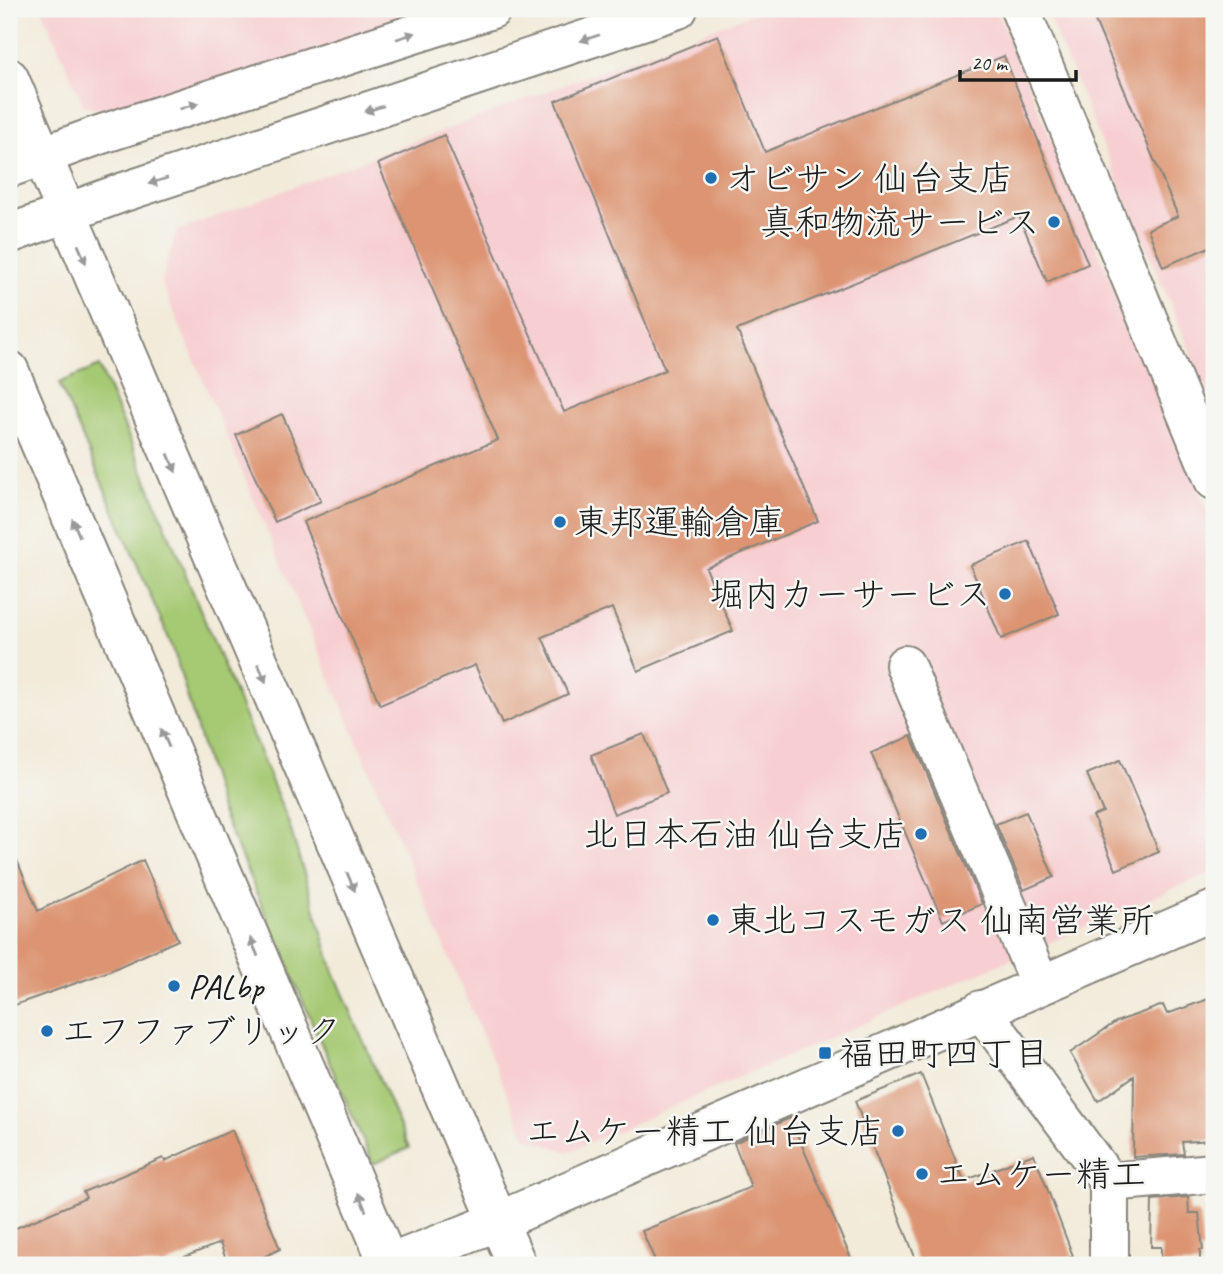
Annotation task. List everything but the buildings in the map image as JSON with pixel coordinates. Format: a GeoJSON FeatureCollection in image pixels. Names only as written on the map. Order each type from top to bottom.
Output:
{"type":"FeatureCollection","features":[{"type":"Feature","properties":{"kind":"street"},"geometry":{"type":"LineString","coordinates":[[25,163],[492,9]]}},
{"type":"Feature","properties":{"kind":"street"},"geometry":{"type":"LineString","coordinates":[[9,234],[678,9]]}},
{"type":"Feature","properties":{"kind":"street"},"geometry":{"type":"LineString","coordinates":[[1020,9],[1214,480]]}},
{"type":"Feature","properties":{"kind":"street"},"geometry":{"type":"LineString","coordinates":[[9,78],[25,163],[65,214],[517,1265]]}},
{"type":"Feature","properties":{"kind":"street"},"geometry":{"type":"LineString","coordinates":[[9,370],[388,1265],[499,1221],[1214,909]]}},
{"type":"Feature","properties":{"kind":"street"},"geometry":{"type":"LineString","coordinates":[[905,665],[1040,985]]}},
{"type":"Feature","properties":{"kind":"street"},"geometry":{"type":"LineString","coordinates":[[981,1010],[1109,1182],[1109,1265]]}},
{"type":"Feature","properties":{"kind":"street"},"geometry":{"type":"LineString","coordinates":[[1109,1182],[1214,1173]]}},
{"type":"Feature","properties":{"kind":"shaded area"},"geometry":{"type":"Polygon","coordinates":[[[42,9],[437,9],[132,119],[83,105],[42,9]]]}},
{"type":"Feature","properties":{"kind":"shaded area"},"geometry":{"type":"Polygon","coordinates":[[[765,9],[996,9],[1214,526],[1214,871],[568,1152],[526,1138],[161,282],[177,231],[765,9]]]}},
{"type":"Feature","properties":{"kind":"shaded area"},"geometry":{"type":"Polygon","coordinates":[[[1045,9],[1214,9],[1214,407],[1045,9]]]}},
{"type":"Feature","properties":{"kind":"green space"},"geometry":{"type":"Polygon","coordinates":[[[99,366],[288,821],[334,972],[409,1148],[373,1164],[221,810],[173,648],[59,383],[99,366]]]}},
{"type":"Feature","properties":{"kind":"place","name":"オビサン 仙台支店"},"geometry":{"type":"Point","coordinates":[711,178]}},
{"type":"Feature","properties":{"kind":"place","name":"真和物流サービス"},"geometry":{"type":"Point","coordinates":[1054,222]}},
{"type":"Feature","properties":{"kind":"place","name":"東邦運輸倉庫"},"geometry":{"type":"Point","coordinates":[560,522]}},
{"type":"Feature","properties":{"kind":"place","name":"堀内カーサービス"},"geometry":{"type":"Point","coordinates":[1005,594]}},
{"type":"Feature","properties":{"kind":"place","name":"北日本石油 仙台支店"},"geometry":{"type":"Point","coordinates":[921,834]}},
{"type":"Feature","properties":{"kind":"place","name":"東北コスモガス 仙南営業所"},"geometry":{"type":"Point","coordinates":[713,920]}},
{"type":"Feature","properties":{"kind":"place","name":"PALbp"},"geometry":{"type":"Point","coordinates":[174,986]}},
{"type":"Feature","properties":{"kind":"place","name":"エフファブリック"},"geometry":{"type":"Point","coordinates":[47,1031]}},
{"type":"Feature","properties":{"kind":"place","name":"福田町四丁目"},"geometry":{"type":"Point","coordinates":[825,1053]}},
{"type":"Feature","properties":{"kind":"place","name":"エムケー精工 仙台支店"},"geometry":{"type":"Point","coordinates":[898,1131]}},
{"type":"Feature","properties":{"kind":"place","name":"エムケー精工"},"geometry":{"type":"Point","coordinates":[922,1174]}}]}
